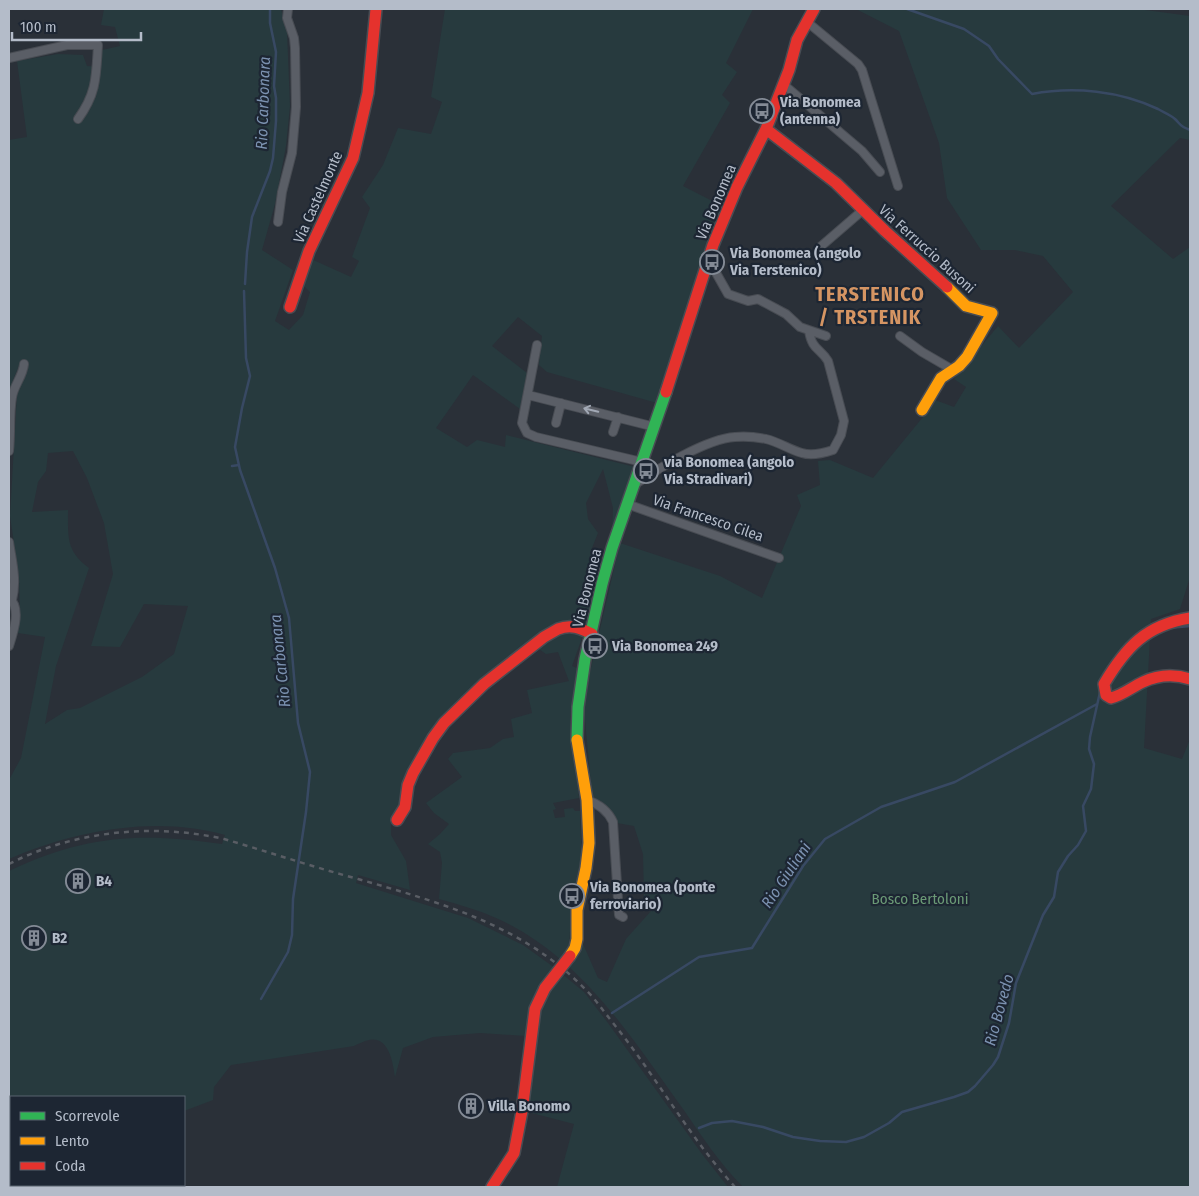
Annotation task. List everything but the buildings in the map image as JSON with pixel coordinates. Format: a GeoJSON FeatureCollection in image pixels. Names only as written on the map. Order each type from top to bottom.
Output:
{"type":"FeatureCollection","features":[{"type":"Feature","properties":{"kind":"street"},"geometry":{"type":"LineString","coordinates":[[278,222],[282,192],[292,153],[296,107],[295,48],[294,38],[287,18],[288,9]]}},
{"type":"Feature","properties":{"kind":"street","name":"Via Castelmonte"},"geometry":{"type":"LineString","coordinates":[[290,307],[309,252],[353,158],[368,93],[376,9]]}},
{"type":"Feature","properties":{"kind":"street","name":"Via Bonomea"},"geometry":{"type":"LineString","coordinates":[[492,1187],[514,1154],[522,1111],[535,1009],[545,988],[575,948],[577,939],[577,910],[583,886],[588,850],[587,800],[578,750],[577,723],[582,671],[612,548],[655,427],[713,245],[733,196],[766,129],[797,40],[814,9]]}},
{"type":"Feature","properties":{"kind":"street"},"geometry":{"type":"LineString","coordinates":[[806,21],[858,64],[862,70],[898,186]]}},
{"type":"Feature","properties":{"kind":"street"},"geometry":{"type":"LineString","coordinates":[[9,58],[67,45],[98,45],[94,89],[88,105],[78,119]]}},
{"type":"Feature","properties":{"kind":"street"},"geometry":{"type":"LineString","coordinates":[[783,84],[862,151],[880,172]]}},
{"type":"Feature","properties":{"kind":"street","name":"Via Ferruccio Busoni"},"geometry":{"type":"LineString","coordinates":[[766,129],[836,183],[966,306],[992,313],[967,357],[941,378],[922,410]]}},
{"type":"Feature","properties":{"kind":"street","name":"Via Ferruccio Busoni"},"geometry":{"type":"LineString","coordinates":[[819,248],[863,210]]}},
{"type":"Feature","properties":{"kind":"street"},"geometry":{"type":"LineString","coordinates":[[708,265],[715,271],[728,294],[748,300],[758,299],[777,308],[800,327],[826,336]]}},
{"type":"Feature","properties":{"kind":"street"},"geometry":{"type":"LineString","coordinates":[[634,485],[679,457],[724,439],[734,437],[747,436],[768,440],[803,454],[832,450],[841,435],[844,421],[828,361],[811,342],[809,331]]}},
{"type":"Feature","properties":{"kind":"street"},"geometry":{"type":"LineString","coordinates":[[900,336],[922,352],[953,370]]}},
{"type":"Feature","properties":{"kind":"street"},"geometry":{"type":"LineString","coordinates":[[537,345],[522,423],[527,433],[536,437],[642,462]]}},
{"type":"Feature","properties":{"kind":"street"},"geometry":{"type":"LineString","coordinates":[[9,451],[12,396],[16,383],[24,370],[24,364]]}},
{"type":"Feature","properties":{"kind":"street"},"geometry":{"type":"LineString","coordinates":[[528,396],[655,427]]}},
{"type":"Feature","properties":{"kind":"street"},"geometry":{"type":"LineString","coordinates":[[556,423],[561,403]]}},
{"type":"Feature","properties":{"kind":"street"},"geometry":{"type":"LineString","coordinates":[[613,432],[618,417]]}},
{"type":"Feature","properties":{"kind":"street","name":"Via Francesco Cilea"},"geometry":{"type":"LineString","coordinates":[[627,504],[779,558]]}},
{"type":"Feature","properties":{"kind":"street"},"geometry":{"type":"LineString","coordinates":[[9,542],[15,583],[10,599],[14,605],[15,623],[9,646]]}},
{"type":"Feature","properties":{"kind":"street"},"geometry":{"type":"LineString","coordinates":[[1190,618],[1170,620],[1149,631],[1135,642],[1104,684],[1106,695],[1111,698],[1126,694],[1143,682],[1154,678],[1175,675],[1190,679]]}},
{"type":"Feature","properties":{"kind":"street"},"geometry":{"type":"LineString","coordinates":[[397,820],[407,805],[408,784],[425,752],[466,700],[521,655],[561,628],[578,627],[592,634]]}},
{"type":"Feature","properties":{"kind":"street"},"geometry":{"type":"LineString","coordinates":[[587,800],[602,807],[610,814],[613,822],[619,915],[623,917]]}},
{"type":"Feature","properties":{"kind":"green space"},"geometry":{"type":"Polygon","coordinates":[[[104,9],[281,9],[287,32],[290,106],[286,146],[275,204],[262,250],[293,270],[275,321],[289,330],[303,315],[310,292],[302,284],[311,259],[351,277],[359,261],[352,257],[370,208],[362,197],[383,165],[398,128],[431,134],[442,102],[431,97],[445,9],[753,9],[726,63],[737,72],[722,95],[730,103],[683,186],[724,207],[657,403],[547,372],[539,365],[542,336],[518,317],[492,346],[527,373],[520,409],[473,375],[436,428],[467,447],[477,440],[505,447],[506,435],[635,467],[612,537],[613,508],[603,469],[586,503],[588,519],[598,533],[590,553],[599,560],[605,559],[589,627],[568,622],[446,714],[391,823],[391,835],[406,861],[410,890],[358,875],[356,883],[468,918],[523,945],[555,968],[584,992],[728,1187],[557,1187],[574,1124],[528,1112],[542,1005],[541,986],[532,1001],[526,1036],[480,1033],[433,1037],[403,1048],[395,1077],[391,1058],[385,1046],[376,1040],[369,1040],[354,1046],[231,1065],[214,1087],[213,1100],[185,1111],[185,1096],[10,1096],[10,1106],[9,1105],[9,871],[36,859],[88,843],[139,838],[165,838],[222,844],[225,835],[171,826],[115,829],[60,841],[9,859],[9,780],[21,758],[45,637],[18,633],[20,613],[19,577],[10,516],[17,394],[28,368],[28,361],[20,363],[9,391],[9,140],[27,137],[17,61],[58,54],[83,55],[87,66],[101,67],[102,50],[120,46],[115,27],[101,25],[104,9]],[[73,451],[48,453],[46,471],[38,482],[32,512],[68,510],[68,528],[72,549],[81,562],[89,568],[56,666],[45,724],[67,710],[80,708],[142,677],[174,654],[188,606],[144,604],[120,647],[91,646],[113,574],[104,523],[87,478],[73,451]]]}},
{"type":"Feature","properties":{"kind":"green space","name":"Bosco Bertoloni"},"geometry":{"type":"Polygon","coordinates":[[[856,9],[1138,9],[1190,16],[1190,140],[1180,138],[1111,206],[1173,259],[1190,247],[1190,577],[1180,609],[1151,619],[1144,748],[1182,759],[1190,739],[1190,1187],[743,1187],[711,1149],[624,1027],[579,976],[553,953],[526,934],[489,915],[439,899],[442,863],[440,852],[428,844],[449,824],[434,813],[426,803],[462,777],[448,759],[453,753],[490,748],[503,739],[514,737],[511,719],[532,713],[527,690],[569,681],[558,652],[546,654],[539,649],[560,634],[571,630],[583,635],[572,666],[579,669],[570,717],[579,798],[553,803],[556,809],[553,810],[555,818],[565,817],[564,809],[573,808],[575,811],[580,811],[582,864],[572,902],[569,947],[566,951],[572,958],[580,937],[598,978],[607,982],[626,939],[651,911],[644,898],[643,854],[634,826],[617,823],[614,814],[592,796],[584,709],[590,672],[620,543],[720,576],[762,598],[801,506],[797,495],[820,485],[818,461],[830,460],[873,478],[935,400],[954,407],[966,387],[954,379],[998,326],[1019,348],[1073,292],[1043,256],[1015,250],[981,250],[947,198],[939,143],[899,31],[856,9]]]}},
{"type":"Feature","properties":{"kind":"green space"},"geometry":{"type":"Polygon","coordinates":[[[9,1176],[10,1186],[181,1187],[9,1187],[9,1176]]]}},
{"type":"Feature","properties":{"kind":"waterway","name":"Rio Carbonara"},"geometry":{"type":"LineString","coordinates":[[245,284],[252,217],[270,171],[273,158],[276,121],[274,86],[276,52],[270,23],[270,9]]}},
{"type":"Feature","properties":{"kind":"waterway"},"geometry":{"type":"LineString","coordinates":[[907,9],[964,29],[989,46],[998,59],[1032,94],[1064,90],[1113,94],[1158,109],[1171,116],[1181,126],[1190,130]]}},
{"type":"Feature","properties":{"kind":"waterway","name":"Rio Carbonara"},"geometry":{"type":"LineString","coordinates":[[244,291],[246,358],[250,376],[235,447],[240,470],[275,568],[289,618],[298,723],[310,772],[293,899],[292,935],[288,952],[261,999]]}},
{"type":"Feature","properties":{"kind":"waterway","name":"Rio Carbonara"},"geometry":{"type":"LineString","coordinates":[[232,466],[239,465]]}},
{"type":"Feature","properties":{"kind":"waterway","name":"Rio Bovedo"},"geometry":{"type":"LineString","coordinates":[[1169,628],[1190,626]]}},
{"type":"Feature","properties":{"kind":"waterway","name":"Rio Bovedo"},"geometry":{"type":"LineString","coordinates":[[1126,660],[1143,642]]}},
{"type":"Feature","properties":{"kind":"waterway","name":"Rio Bovedo"},"geometry":{"type":"LineString","coordinates":[[699,1128],[712,1123],[732,1121],[763,1127],[793,1137],[846,1142],[864,1137],[889,1123],[902,1112],[954,1097],[968,1092],[975,1086],[998,1057],[1009,1023],[1016,983],[1043,915],[1054,897],[1058,872],[1086,831],[1083,806],[1091,789],[1094,764],[1089,749],[1090,737],[1100,692]]}},
{"type":"Feature","properties":{"kind":"waterway","name":"Rio Giuliani"},"geometry":{"type":"LineString","coordinates":[[612,1013],[699,957],[752,948],[803,866],[825,839],[881,807],[955,782],[1097,704]]}},
{"type":"Feature","properties":{"kind":"railway"},"geometry":{"type":"LineString","coordinates":[[9,864],[34,853],[86,837],[142,831],[197,834],[224,839],[390,888],[482,920],[538,950],[589,993],[629,1043],[718,1168],[735,1187]]}},
{"type":"Feature","properties":{"kind":"traffic: fast"},"geometry":{"type":"LineString","coordinates":[[577,740],[578,707],[585,659],[602,584],[612,548],[666,392]]}},
{"type":"Feature","properties":{"kind":"traffic: slow"},"geometry":{"type":"LineString","coordinates":[[922,410],[941,378],[959,366],[967,357],[992,313],[966,306],[947,287]]}},
{"type":"Feature","properties":{"kind":"traffic: slow"},"geometry":{"type":"LineString","coordinates":[[570,956],[575,948],[577,939],[577,910],[589,843],[587,800],[577,740]]}},
{"type":"Feature","properties":{"kind":"traffic: jam"},"geometry":{"type":"LineString","coordinates":[[290,307],[309,251],[353,158],[368,93],[376,9]]}},
{"type":"Feature","properties":{"kind":"traffic: jam"},"geometry":{"type":"LineString","coordinates":[[666,392],[713,245],[737,187],[766,129],[789,70],[797,40],[814,9]]}},
{"type":"Feature","properties":{"kind":"traffic: jam"},"geometry":{"type":"LineString","coordinates":[[766,129],[836,183],[885,231],[947,287]]}},
{"type":"Feature","properties":{"kind":"traffic: jam"},"geometry":{"type":"LineString","coordinates":[[1190,618],[1175,621],[1149,632],[1129,649],[1104,684],[1106,695],[1111,698],[1154,678],[1172,676],[1190,679]]}},
{"type":"Feature","properties":{"kind":"traffic: jam"},"geometry":{"type":"LineString","coordinates":[[397,820],[405,807],[408,785],[413,773],[433,738],[444,723],[484,684],[544,637],[558,629],[575,627],[592,634]]}},
{"type":"Feature","properties":{"kind":"traffic: jam"},"geometry":{"type":"LineString","coordinates":[[545,988],[570,956]]}},
{"type":"Feature","properties":{"kind":"traffic: jam"},"geometry":{"type":"LineString","coordinates":[[492,1187],[514,1153],[522,1111],[535,1009],[545,988]]}},
{"type":"Feature","properties":{"kind":"place","name":"Via Bonomea (antenna)"},"geometry":{"type":"Point","coordinates":[762,111]}},
{"type":"Feature","properties":{"kind":"place","name":"Via Bonomea (angolo Via Terstenico)"},"geometry":{"type":"Point","coordinates":[712,262]}},
{"type":"Feature","properties":{"kind":"place","name":"via Bonomea (angolo Via Stradivari)"},"geometry":{"type":"Point","coordinates":[646,471]}},
{"type":"Feature","properties":{"kind":"place","name":"Via Bonomea 249"},"geometry":{"type":"Point","coordinates":[595,646]}},
{"type":"Feature","properties":{"kind":"place","name":"B4"},"geometry":{"type":"Point","coordinates":[78,881]}},
{"type":"Feature","properties":{"kind":"place","name":"Via Bonomea (ponte ferroviario)"},"geometry":{"type":"Point","coordinates":[572,896]}},
{"type":"Feature","properties":{"kind":"place","name":"B2"},"geometry":{"type":"Point","coordinates":[34,938]}},
{"type":"Feature","properties":{"kind":"place","name":"Villa Bonomo"},"geometry":{"type":"Point","coordinates":[471,1106]}},
{"type":"Feature","properties":{"kind":"district","name":"TERSTENICO / TRSTENIK"},"geometry":{"type":"Point","coordinates":[870,306]}}]}
